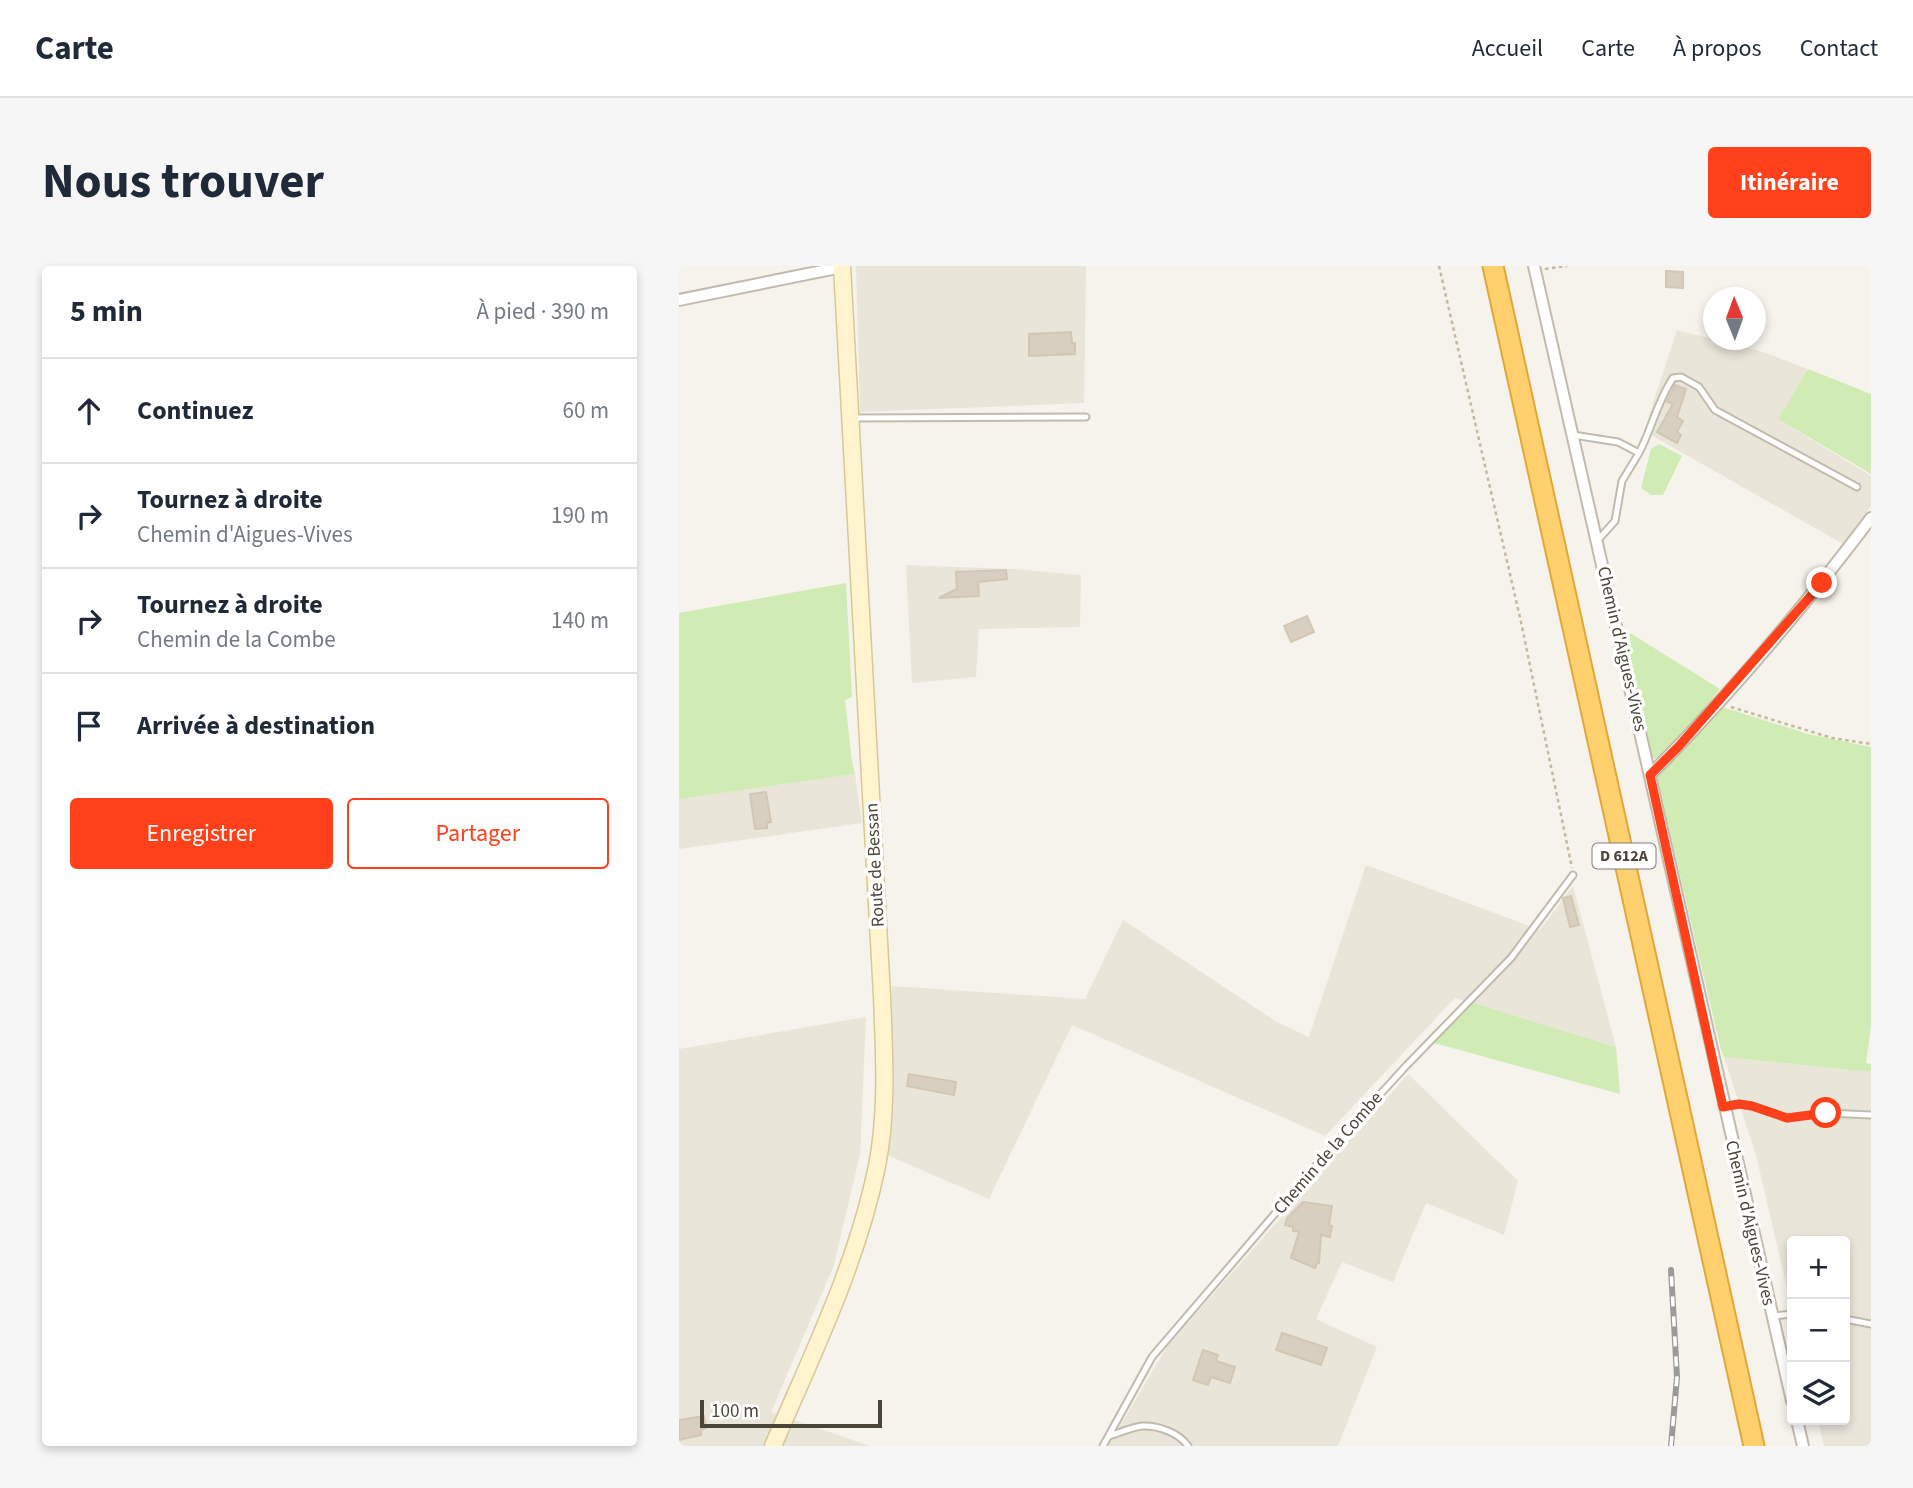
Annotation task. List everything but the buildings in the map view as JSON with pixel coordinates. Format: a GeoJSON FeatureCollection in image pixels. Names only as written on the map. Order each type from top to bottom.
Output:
{"type":"FeatureCollection","features":[{"type":"Feature","properties":{"kind":"highway","name":"D 612A"},"geometry":{"type":"LineString","coordinates":[[1493,266],[1754,1446]]}},
{"type":"Feature","properties":{"kind":"street"},"geometry":{"type":"LineString","coordinates":[[679,300],[842,267]]}},
{"type":"Feature","properties":{"kind":"street","name":"Route de Bessan"},"geometry":{"type":"LineString","coordinates":[[773,1446],[838,1294],[861,1229],[877,1164],[885,1093],[842,267]]}},
{"type":"Feature","properties":{"kind":"street","name":"Chemin d'Aigues-Vives"},"geometry":{"type":"LineString","coordinates":[[1535,269],[1787,1380]]}},
{"type":"Feature","properties":{"kind":"street"},"geometry":{"type":"LineString","coordinates":[[1650,775],[1822,583],[1871,518]]}},
{"type":"Feature","properties":{"kind":"street"},"geometry":{"type":"LineString","coordinates":[[1798,1425],[1803,1446]]}},
{"type":"Feature","properties":{"kind":"lane"},"geometry":{"type":"LineString","coordinates":[[1597,541],[1615,521],[1622,481],[1649,434],[1664,392],[1673,378],[1681,377],[1699,387],[1715,410],[1857,487]]}},
{"type":"Feature","properties":{"kind":"lane"},"geometry":{"type":"LineString","coordinates":[[850,418],[1086,416]]}},
{"type":"Feature","properties":{"kind":"lane"},"geometry":{"type":"LineString","coordinates":[[1573,435],[1618,442],[1639,453]]}},
{"type":"Feature","properties":{"kind":"lane","name":"Chemin de la Combe"},"geometry":{"type":"LineString","coordinates":[[1103,1446],[1152,1357],[1332,1147],[1511,958],[1573,875]]}},
{"type":"Feature","properties":{"kind":"lane"},"geometry":{"type":"LineString","coordinates":[[1723,1107],[1739,1104],[1752,1106],[1787,1118],[1826,1113],[1871,1115]]}},
{"type":"Feature","properties":{"kind":"lane"},"geometry":{"type":"LineString","coordinates":[[1772,1317],[1787,1315]]}},
{"type":"Feature","properties":{"kind":"lane"},"geometry":{"type":"LineString","coordinates":[[1850,1320],[1871,1324]]}},
{"type":"Feature","properties":{"kind":"lane"},"geometry":{"type":"LineString","coordinates":[[1109,1436],[1142,1426],[1163,1429],[1183,1438],[1188,1446]]}},
{"type":"Feature","properties":{"kind":"path"},"geometry":{"type":"LineString","coordinates":[[1439,266],[1521,622],[1573,875]]}},
{"type":"Feature","properties":{"kind":"path"},"geometry":{"type":"LineString","coordinates":[[1535,269],[1567,266]]}},
{"type":"Feature","properties":{"kind":"path"},"geometry":{"type":"LineString","coordinates":[[1718,702],[1791,727],[1832,738],[1871,744]]}},
{"type":"Feature","properties":{"kind":"shaded area"},"geometry":{"type":"Polygon","coordinates":[[[856,266],[1086,266],[1084,403],[860,412],[856,266]]]}},
{"type":"Feature","properties":{"kind":"shaded area"},"geometry":{"type":"Polygon","coordinates":[[[1677,330],[1703,336],[1703,350],[1757,350],[1808,369],[1778,419],[1871,476],[1871,506],[1843,544],[1644,431],[1677,330]]]}},
{"type":"Feature","properties":{"kind":"shaded area"},"geometry":{"type":"Polygon","coordinates":[[[906,565],[1081,575],[1080,627],[979,629],[976,677],[912,683],[906,565]]]}},
{"type":"Feature","properties":{"kind":"shaded area"},"geometry":{"type":"Polygon","coordinates":[[[855,774],[862,823],[679,849],[679,799],[855,774]]]}},
{"type":"Feature","properties":{"kind":"shaded area"},"geometry":{"type":"Polygon","coordinates":[[[1366,865],[1540,930],[1573,886],[1616,1047],[1455,998],[1325,1136],[1072,1025],[989,1199],[887,1155],[892,986],[1085,999],[1123,920],[1277,1022],[1309,1037],[1366,865]]]}},
{"type":"Feature","properties":{"kind":"shaded area"},"geometry":{"type":"Polygon","coordinates":[[[866,1017],[860,1154],[834,1265],[771,1412],[870,1446],[679,1446],[679,1049],[866,1017]]]}},
{"type":"Feature","properties":{"kind":"shaded area"},"geometry":{"type":"Polygon","coordinates":[[[1724,1057],[1871,1072],[1871,1446],[1824,1446],[1819,1425],[1850,1425],[1850,1236],[1787,1236],[1787,1288],[1756,1155],[1724,1057]]]}},
{"type":"Feature","properties":{"kind":"shaded area"},"geometry":{"type":"Polygon","coordinates":[[[1408,1074],[1518,1181],[1504,1235],[1426,1203],[1393,1282],[1342,1262],[1316,1319],[1377,1347],[1338,1446],[1108,1446],[1168,1345],[1408,1074]]]}},
{"type":"Feature","properties":{"kind":"green space"},"geometry":{"type":"Polygon","coordinates":[[[1808,369],[1871,394],[1871,474],[1778,419],[1808,369]]]}},
{"type":"Feature","properties":{"kind":"green space"},"geometry":{"type":"Polygon","coordinates":[[[1659,444],[1682,456],[1663,495],[1651,495],[1641,488],[1651,449],[1659,444]]]}},
{"type":"Feature","properties":{"kind":"green space"},"geometry":{"type":"Polygon","coordinates":[[[846,583],[852,697],[845,700],[855,774],[679,799],[679,613],[846,583]]]}},
{"type":"Feature","properties":{"kind":"green space"},"geometry":{"type":"Polygon","coordinates":[[[1630,633],[1720,689],[1681,739],[1663,755],[1654,759],[1649,754],[1625,635],[1630,633]]]}},
{"type":"Feature","properties":{"kind":"green space"},"geometry":{"type":"Polygon","coordinates":[[[1722,707],[1808,734],[1871,747],[1871,1026],[1866,1063],[1871,1064],[1871,1072],[1724,1057],[1721,1050],[1657,777],[1711,713],[1722,707]]]}},
{"type":"Feature","properties":{"kind":"green space"},"geometry":{"type":"Polygon","coordinates":[[[1473,1003],[1616,1047],[1620,1094],[1434,1043],[1473,1003]]]}},
{"type":"Feature","properties":{"kind":"railway"},"geometry":{"type":"LineString","coordinates":[[1671,1270],[1677,1377],[1671,1446]]}},
{"type":"Feature","properties":{"kind":"route"},"geometry":{"type":"LineString","coordinates":[[1822,583],[1679,746],[1650,775],[1723,1107],[1739,1104],[1752,1106],[1787,1118],[1826,1113]]}}]}
